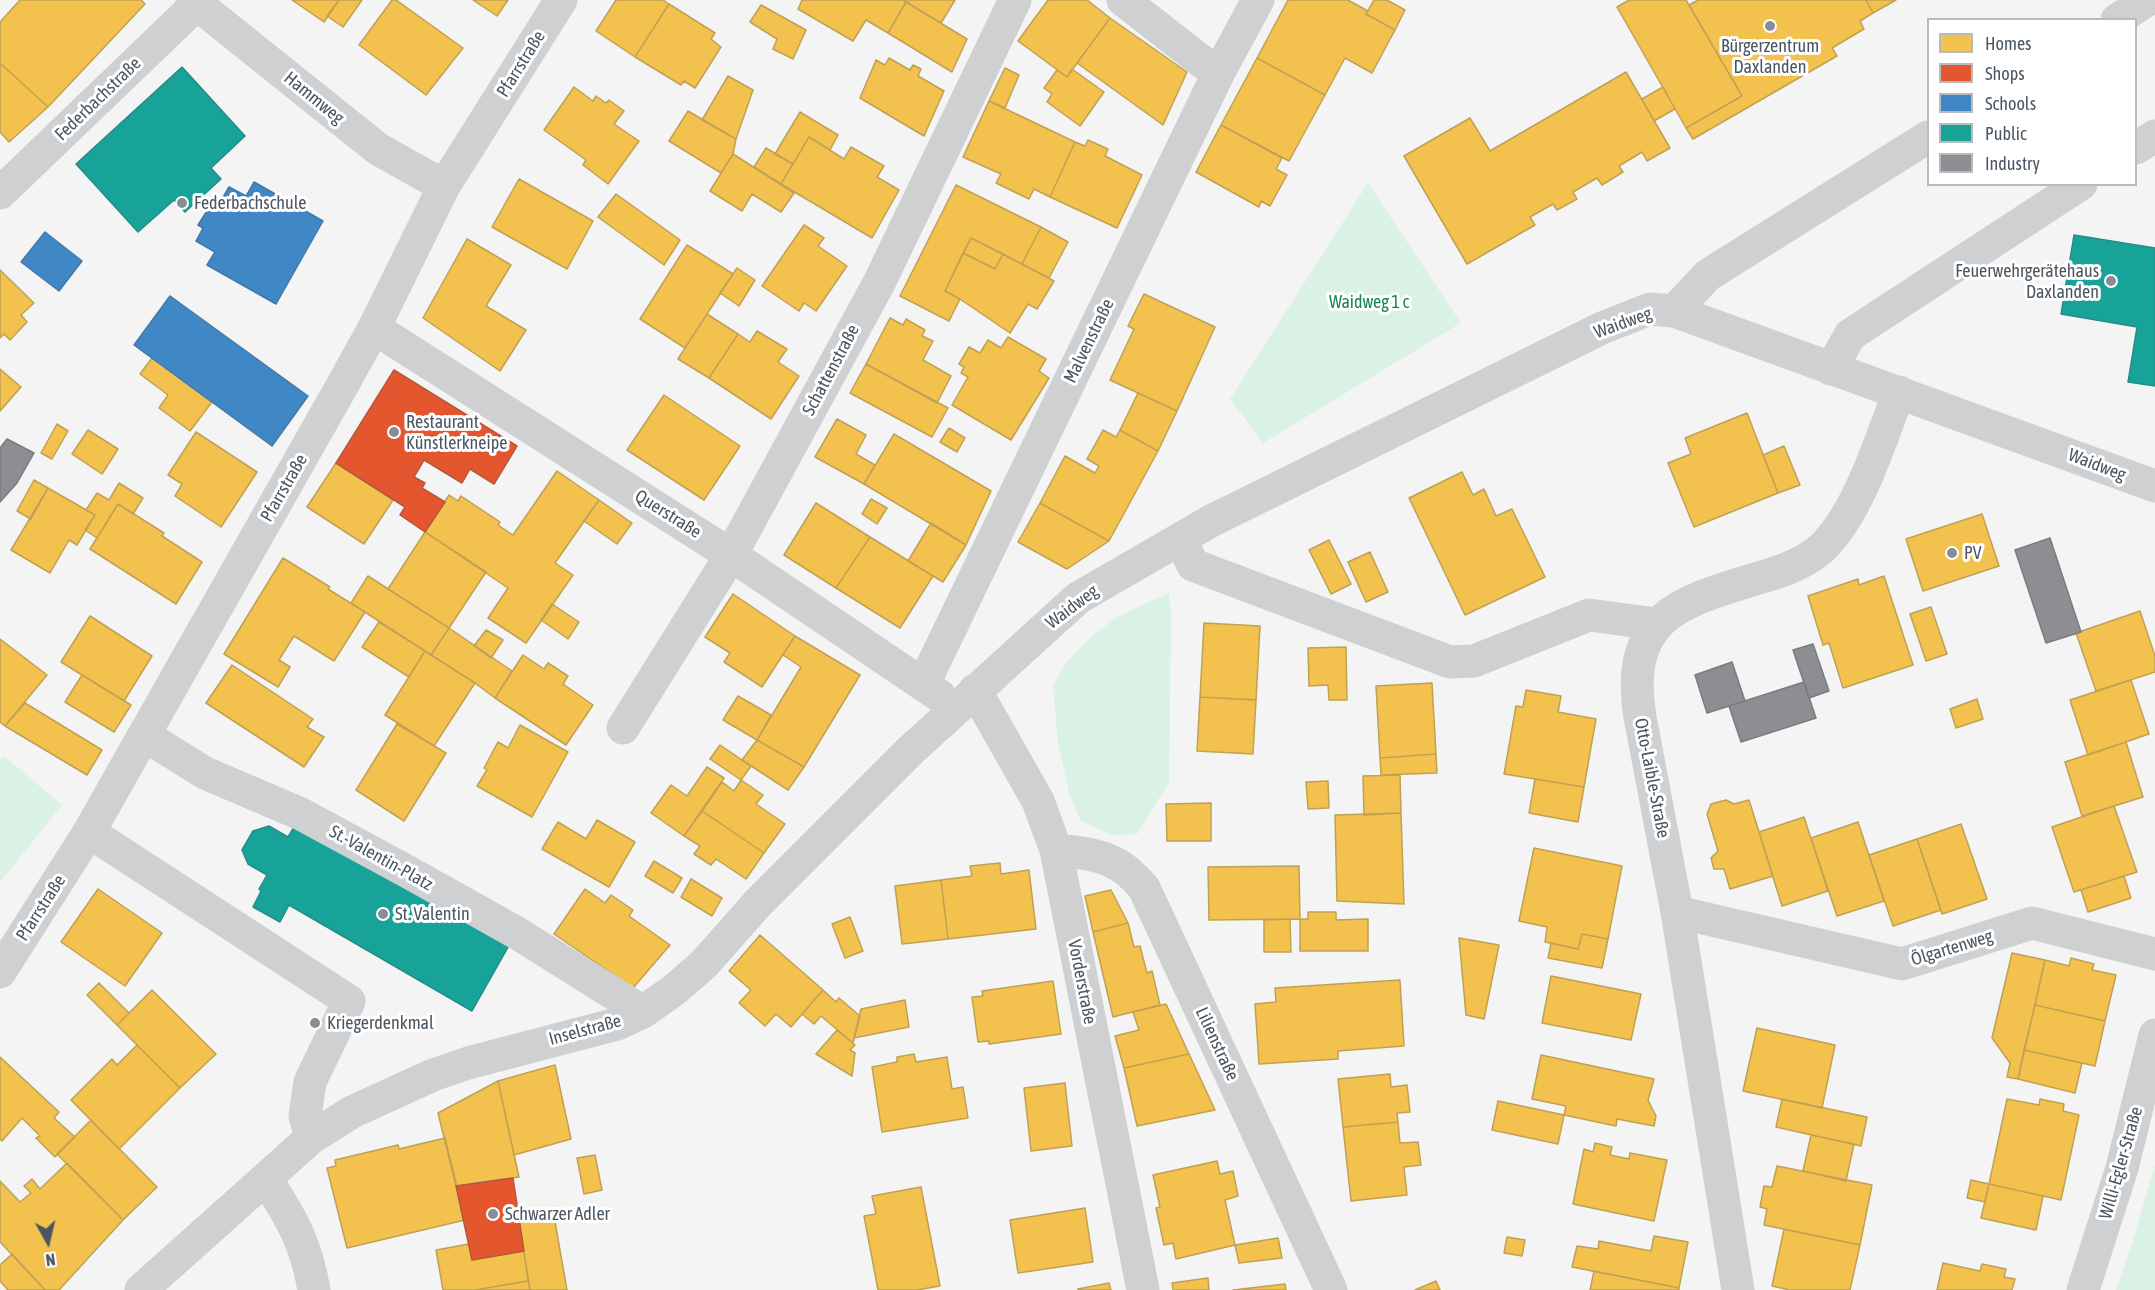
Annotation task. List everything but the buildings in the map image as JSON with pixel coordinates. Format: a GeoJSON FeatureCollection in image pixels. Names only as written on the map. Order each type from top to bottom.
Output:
{"type":"FeatureCollection","features":[{"type":"Feature","properties":{"kind":"street","name":"Pfarrstraße"},"geometry":{"type":"LineString","coordinates":[[0,972],[89,832],[374,328],[444,186],[561,0]]}},
{"type":"Feature","properties":{"kind":"street","name":"Schattenstraße"},"geometry":{"type":"LineString","coordinates":[[623,728],[732,555],[879,283],[1015,0]]}},
{"type":"Feature","properties":{"kind":"street"},"geometry":{"type":"LineString","coordinates":[[1123,0],[1218,74]]}},
{"type":"Feature","properties":{"kind":"street","name":"Malvenstraße"},"geometry":{"type":"LineString","coordinates":[[924,683],[1218,74],[1258,0]]}},
{"type":"Feature","properties":{"kind":"street"},"geometry":{"type":"LineString","coordinates":[[2120,18],[2147,0]]}},
{"type":"Feature","properties":{"kind":"street","name":"Hammweg"},"geometry":{"type":"LineString","coordinates":[[194,2],[378,149],[444,186]]}},
{"type":"Feature","properties":{"kind":"street","name":"Federbachstraße"},"geometry":{"type":"LineString","coordinates":[[0,193],[194,2]]}},
{"type":"Feature","properties":{"kind":"street"},"geometry":{"type":"LineString","coordinates":[[2137,147],[2155,136]]}},
{"type":"Feature","properties":{"kind":"street"},"geometry":{"type":"LineString","coordinates":[[1674,311],[1708,275],[1927,138]]}},
{"type":"Feature","properties":{"kind":"street"},"geometry":{"type":"LineString","coordinates":[[1831,369],[1850,335],[2078,186]]}},
{"type":"Feature","properties":{"kind":"street","name":"Waidweg"},"geometry":{"type":"LineString","coordinates":[[966,699],[1078,598],[1211,521],[1602,328],[1650,309],[1674,311],[2155,486]]}},
{"type":"Feature","properties":{"kind":"street","name":"Querstraße"},"geometry":{"type":"LineString","coordinates":[[374,328],[732,555],[924,683],[966,699]]}},
{"type":"Feature","properties":{"kind":"street","name":"Otto-Laible-Straße"},"geometry":{"type":"LineString","coordinates":[[1738,1290],[1677,912],[1636,694],[1637,670],[1643,646],[1656,624],[1674,609],[1705,595],[1801,563],[1822,548],[1840,527],[1856,498],[1874,459],[1899,392]]}},
{"type":"Feature","properties":{"kind":"street"},"geometry":{"type":"LineString","coordinates":[[1180,539],[1193,565],[1450,662],[1474,661],[1590,615],[1656,624]]}},
{"type":"Feature","properties":{"kind":"street","name":"Vorderstraße"},"geometry":{"type":"LineString","coordinates":[[966,699],[1038,801],[1056,850],[1143,1290]]}},
{"type":"Feature","properties":{"kind":"street","name":"Inselstraße"},"geometry":{"type":"LineString","coordinates":[[141,1290],[311,1138],[352,1112],[433,1075],[516,1049],[617,1024],[643,1012],[674,990],[704,964],[757,904],[966,699]]}},
{"type":"Feature","properties":{"kind":"street","name":"St.-Valentin-Platz"},"geometry":{"type":"LineString","coordinates":[[144,735],[205,773],[301,814],[430,884],[517,933],[643,1012]]}},
{"type":"Feature","properties":{"kind":"street"},"geometry":{"type":"LineString","coordinates":[[89,832],[349,1001],[310,1082],[305,1116],[311,1138]]}},
{"type":"Feature","properties":{"kind":"street","name":"Lilienstraße"},"geometry":{"type":"LineString","coordinates":[[1056,850],[1079,852],[1102,858],[1126,870],[1144,888],[1331,1290]]}},
{"type":"Feature","properties":{"kind":"street","name":"Ölgartenweg"},"geometry":{"type":"LineString","coordinates":[[1677,912],[1902,964],[2032,923],[2155,954]]}},
{"type":"Feature","properties":{"kind":"street","name":"Willi-Egler-Straße"},"geometry":{"type":"LineString","coordinates":[[2083,1290],[2122,1168],[2155,1035]]}},
{"type":"Feature","properties":{"kind":"street"},"geometry":{"type":"LineString","coordinates":[[266,1179],[291,1218],[302,1241],[314,1290]]}},
{"type":"Feature","properties":{"kind":"green space","name":"Waidweg 1 c"},"geometry":{"type":"Polygon","coordinates":[[[1368,183],[1461,323],[1263,443],[1230,399],[1368,183]]]}},
{"type":"Feature","properties":{"kind":"green space"},"geometry":{"type":"Polygon","coordinates":[[[1169,593],[1171,610],[1169,782],[1137,834],[1112,835],[1081,821],[1070,796],[1058,743],[1053,686],[1066,663],[1091,637],[1117,617],[1169,593]]]}},
{"type":"Feature","properties":{"kind":"green space"},"geometry":{"type":"Polygon","coordinates":[[[5,757],[62,805],[0,882],[0,759],[5,757]]]}},
{"type":"Feature","properties":{"kind":"green space"},"geometry":{"type":"Polygon","coordinates":[[[2155,1165],[2155,1290],[2116,1290],[2131,1247],[2155,1165]]]}},
{"type":"Feature","properties":{"kind":"place","name":"Bürgerzentrum Daxlanden"},"geometry":{"type":"Point","coordinates":[1770,26]}},
{"type":"Feature","properties":{"kind":"place","name":"Federbachschule"},"geometry":{"type":"Point","coordinates":[182,203]}},
{"type":"Feature","properties":{"kind":"place","name":"Feuerwehrgerätehaus Daxlanden"},"geometry":{"type":"Point","coordinates":[2111,281]}},
{"type":"Feature","properties":{"kind":"place","name":"Restaurant Künstlerkneipe"},"geometry":{"type":"Point","coordinates":[394,432]}},
{"type":"Feature","properties":{"kind":"place","name":"PV"},"geometry":{"type":"Point","coordinates":[1952,553]}},
{"type":"Feature","properties":{"kind":"place","name":"St. Valentin"},"geometry":{"type":"Point","coordinates":[383,914]}},
{"type":"Feature","properties":{"kind":"place","name":"Kriegerdenkmal"},"geometry":{"type":"Point","coordinates":[315,1023]}},
{"type":"Feature","properties":{"kind":"place","name":"Schwarzer Adler"},"geometry":{"type":"Point","coordinates":[493,1214]}}]}
